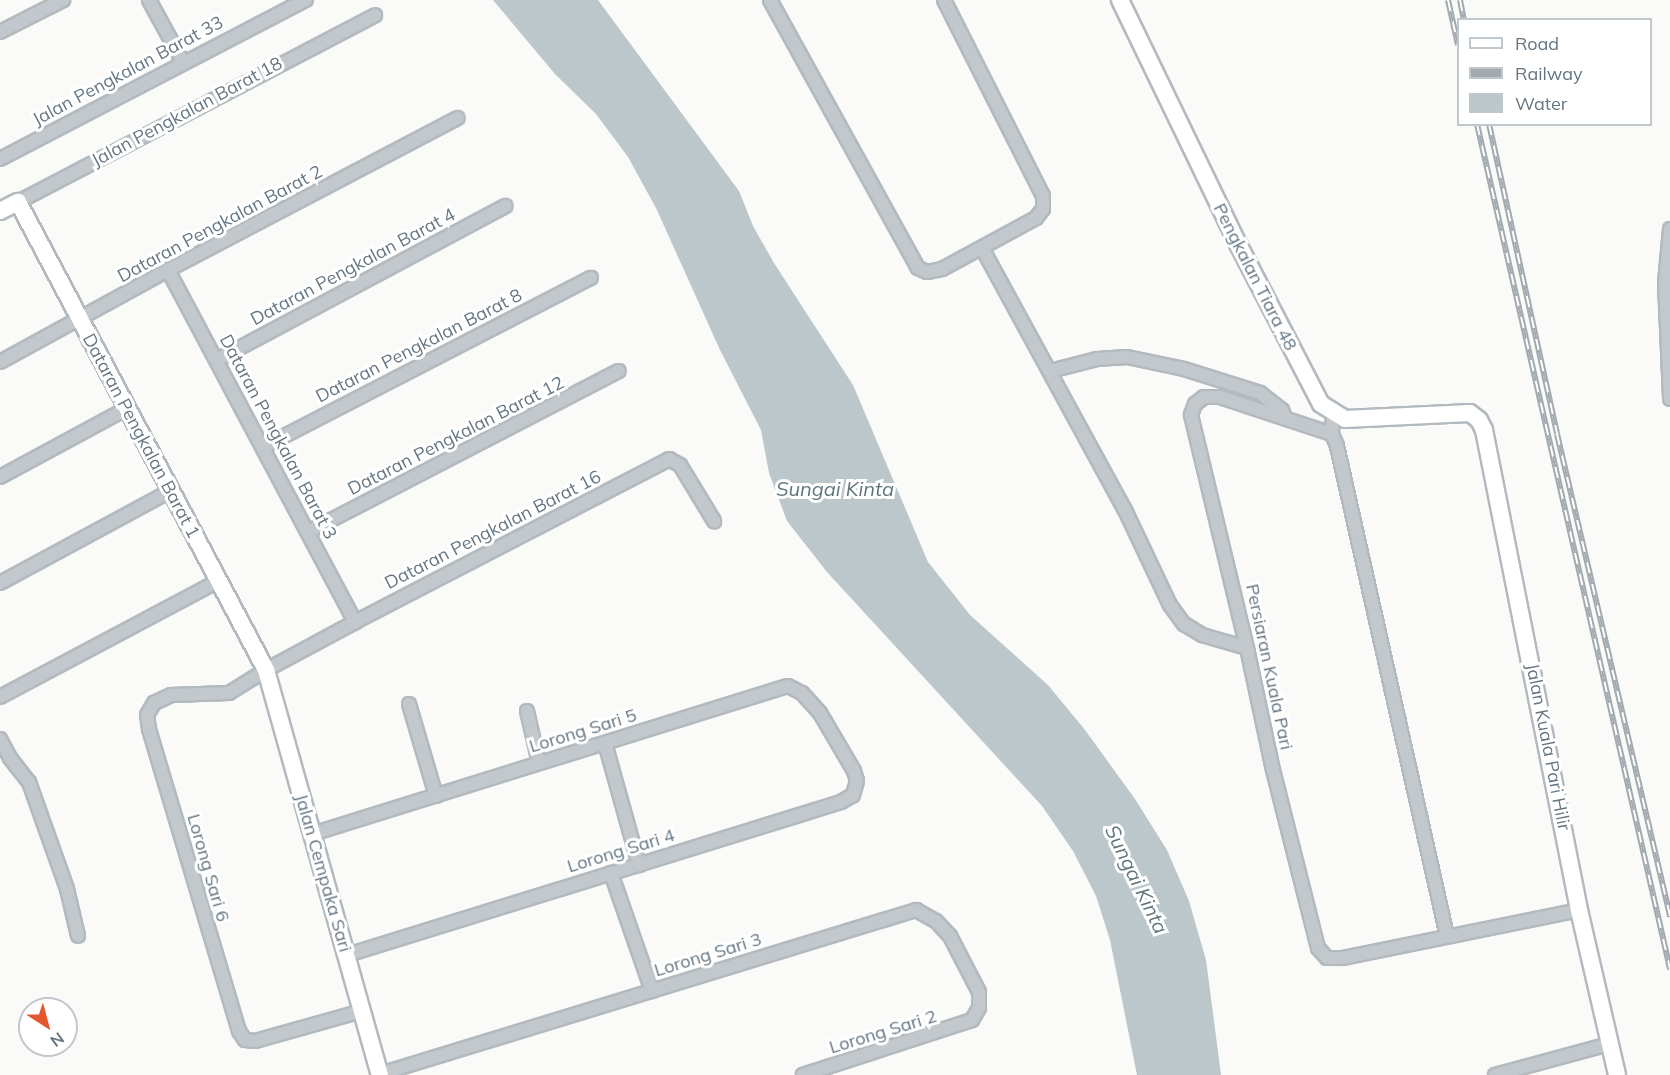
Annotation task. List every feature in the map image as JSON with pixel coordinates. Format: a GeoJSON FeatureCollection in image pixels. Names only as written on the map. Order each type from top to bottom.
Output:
{"type":"FeatureCollection","features":[{"type":"Feature","properties":{"kind":"street"},"geometry":{"type":"LineString","coordinates":[[0,32],[63,0]]}},
{"type":"Feature","properties":{"kind":"street"},"geometry":{"type":"LineString","coordinates":[[149,0],[183,62]]}},
{"type":"Feature","properties":{"kind":"street","name":"Jalan Pengkalan Barat 33"},"geometry":{"type":"LineString","coordinates":[[0,159],[306,0]]}},
{"type":"Feature","properties":{"kind":"street"},"geometry":{"type":"LineString","coordinates":[[770,0],[918,268],[927,272],[942,269],[982,248],[1036,218],[1043,209],[1043,196],[944,0]]}},
{"type":"Feature","properties":{"kind":"street","name":"Pengkalan Tiara 48"},"geometry":{"type":"LineString","coordinates":[[1120,0],[1175,118],[1314,394],[1333,414]]}},
{"type":"Feature","properties":{"kind":"street","name":"Jalan Pengkalan Barat 18"},"geometry":{"type":"LineString","coordinates":[[0,211],[375,15]]}},
{"type":"Feature","properties":{"kind":"street","name":"Dataran Pengkalan Barat 2"},"geometry":{"type":"LineString","coordinates":[[0,362],[79,321],[168,270],[458,118]]}},
{"type":"Feature","properties":{"kind":"street","name":"Dataran Pengkalan Barat 1"},"geometry":{"type":"LineString","coordinates":[[18,202],[79,321],[266,670]]}},
{"type":"Feature","properties":{"kind":"street","name":"Dataran Pengkalan Barat 4"},"geometry":{"type":"LineString","coordinates":[[217,360],[505,206]]}},
{"type":"Feature","properties":{"kind":"street"},"geometry":{"type":"LineString","coordinates":[[1670,229],[1668,259],[1670,399]]}},
{"type":"Feature","properties":{"kind":"street"},"geometry":{"type":"LineString","coordinates":[[982,248],[1125,510],[1177,615],[1184,624],[1202,635],[1247,648]]}},
{"type":"Feature","properties":{"kind":"street","name":"Dataran Pengkalan Barat 3"},"geometry":{"type":"LineString","coordinates":[[168,270],[355,622]]}},
{"type":"Feature","properties":{"kind":"street","name":"Dataran Pengkalan Barat 8"},"geometry":{"type":"LineString","coordinates":[[263,447],[591,278]]}},
{"type":"Feature","properties":{"kind":"street"},"geometry":{"type":"LineString","coordinates":[[1050,371],[1097,359],[1127,357],[1184,369],[1260,393],[1282,410],[1285,418]]}},
{"type":"Feature","properties":{"kind":"street","name":"Dataran Pengkalan Barat 12"},"geometry":{"type":"LineString","coordinates":[[308,532],[619,371]]}},
{"type":"Feature","properties":{"kind":"street","name":"Persiaran Kuala Pari"},"geometry":{"type":"LineString","coordinates":[[1332,434],[1220,397],[1204,398],[1195,404],[1191,415],[1247,648],[1273,770],[1318,948],[1327,958],[1343,958],[1579,910]]}},
{"type":"Feature","properties":{"kind":"street"},"geometry":{"type":"LineString","coordinates":[[0,477],[126,409]]}},
{"type":"Feature","properties":{"kind":"street","name":"Jalan Kuala Pari Hilir"},"geometry":{"type":"LineString","coordinates":[[1333,414],[1353,419],[1461,412],[1470,413],[1479,420],[1485,430],[1579,910],[1617,1075]]}},
{"type":"Feature","properties":{"kind":"street"},"geometry":{"type":"LineString","coordinates":[[1333,414],[1332,434],[1340,457],[1447,936]]}},
{"type":"Feature","properties":{"kind":"street","name":"Dataran Pengkalan Barat 16"},"geometry":{"type":"LineString","coordinates":[[266,670],[669,459],[680,465],[714,521]]}},
{"type":"Feature","properties":{"kind":"street"},"geometry":{"type":"LineString","coordinates":[[0,583],[170,491]]}},
{"type":"Feature","properties":{"kind":"street"},"geometry":{"type":"LineString","coordinates":[[0,697],[218,581]]}},
{"type":"Feature","properties":{"kind":"street","name":"Jalan Cempaka Sari"},"geometry":{"type":"LineString","coordinates":[[266,670],[380,1075]]}},
{"type":"Feature","properties":{"kind":"street","name":"Lorong Sari 6"},"geometry":{"type":"LineString","coordinates":[[266,670],[229,693],[171,695],[154,703],[147,715],[149,729],[195,890],[239,1031],[245,1040],[255,1041],[362,1011]]}},
{"type":"Feature","properties":{"kind":"street","name":"Lorong Sari 5"},"geometry":{"type":"LineString","coordinates":[[312,834],[788,686],[802,693],[820,713],[840,744]]}},
{"type":"Feature","properties":{"kind":"street"},"geometry":{"type":"LineString","coordinates":[[409,704],[436,796]]}},
{"type":"Feature","properties":{"kind":"street"},"geometry":{"type":"LineString","coordinates":[[526,711],[540,764]]}},
{"type":"Feature","properties":{"kind":"street"},"geometry":{"type":"LineString","coordinates":[[0,739],[5,761],[30,782],[67,889],[78,936]]}},
{"type":"Feature","properties":{"kind":"street"},"geometry":{"type":"LineString","coordinates":[[605,743],[639,865]]}},
{"type":"Feature","properties":{"kind":"street","name":"Lorong Sari 4"},"geometry":{"type":"LineString","coordinates":[[346,955],[841,802],[853,795],[856,781],[840,744]]}},
{"type":"Feature","properties":{"kind":"street"},"geometry":{"type":"LineString","coordinates":[[611,873],[652,991]]}},
{"type":"Feature","properties":{"kind":"street","name":"Lorong Sari 3"},"geometry":{"type":"LineString","coordinates":[[380,1075],[916,910],[936,921],[950,936],[979,992],[979,1008],[972,1020]]}},
{"type":"Feature","properties":{"kind":"street","name":"Lorong Sari 2"},"geometry":{"type":"LineString","coordinates":[[803,1075],[972,1020]]}},
{"type":"Feature","properties":{"kind":"street"},"geometry":{"type":"LineString","coordinates":[[1495,1075],[1533,1070],[1609,1044]]}},
{"type":"Feature","properties":{"kind":"water","name":"Sungai Kinta"},"geometry":{"type":"Polygon","coordinates":[[[493,0],[598,0],[739,191],[753,226],[774,263],[853,385],[928,562],[970,615],[1048,685],[1085,730],[1135,799],[1167,850],[1189,901],[1206,960],[1221,1075],[1137,1075],[1110,940],[1096,896],[1073,851],[1042,806],[827,572],[787,521],[769,473],[761,430],[720,350],[656,208],[628,157],[596,114],[555,74],[493,0]]]}},
{"type":"Feature","properties":{"kind":"railway"},"geometry":{"type":"LineString","coordinates":[[1448,0],[1457,40]]}},
{"type":"Feature","properties":{"kind":"railway"},"geometry":{"type":"LineString","coordinates":[[1460,0],[1464,18]]}},
{"type":"Feature","properties":{"kind":"railway"},"geometry":{"type":"LineString","coordinates":[[1477,126],[1670,969]]}},
{"type":"Feature","properties":{"kind":"railway"},"geometry":{"type":"LineString","coordinates":[[1489,126],[1557,434],[1670,917]]}}]}
